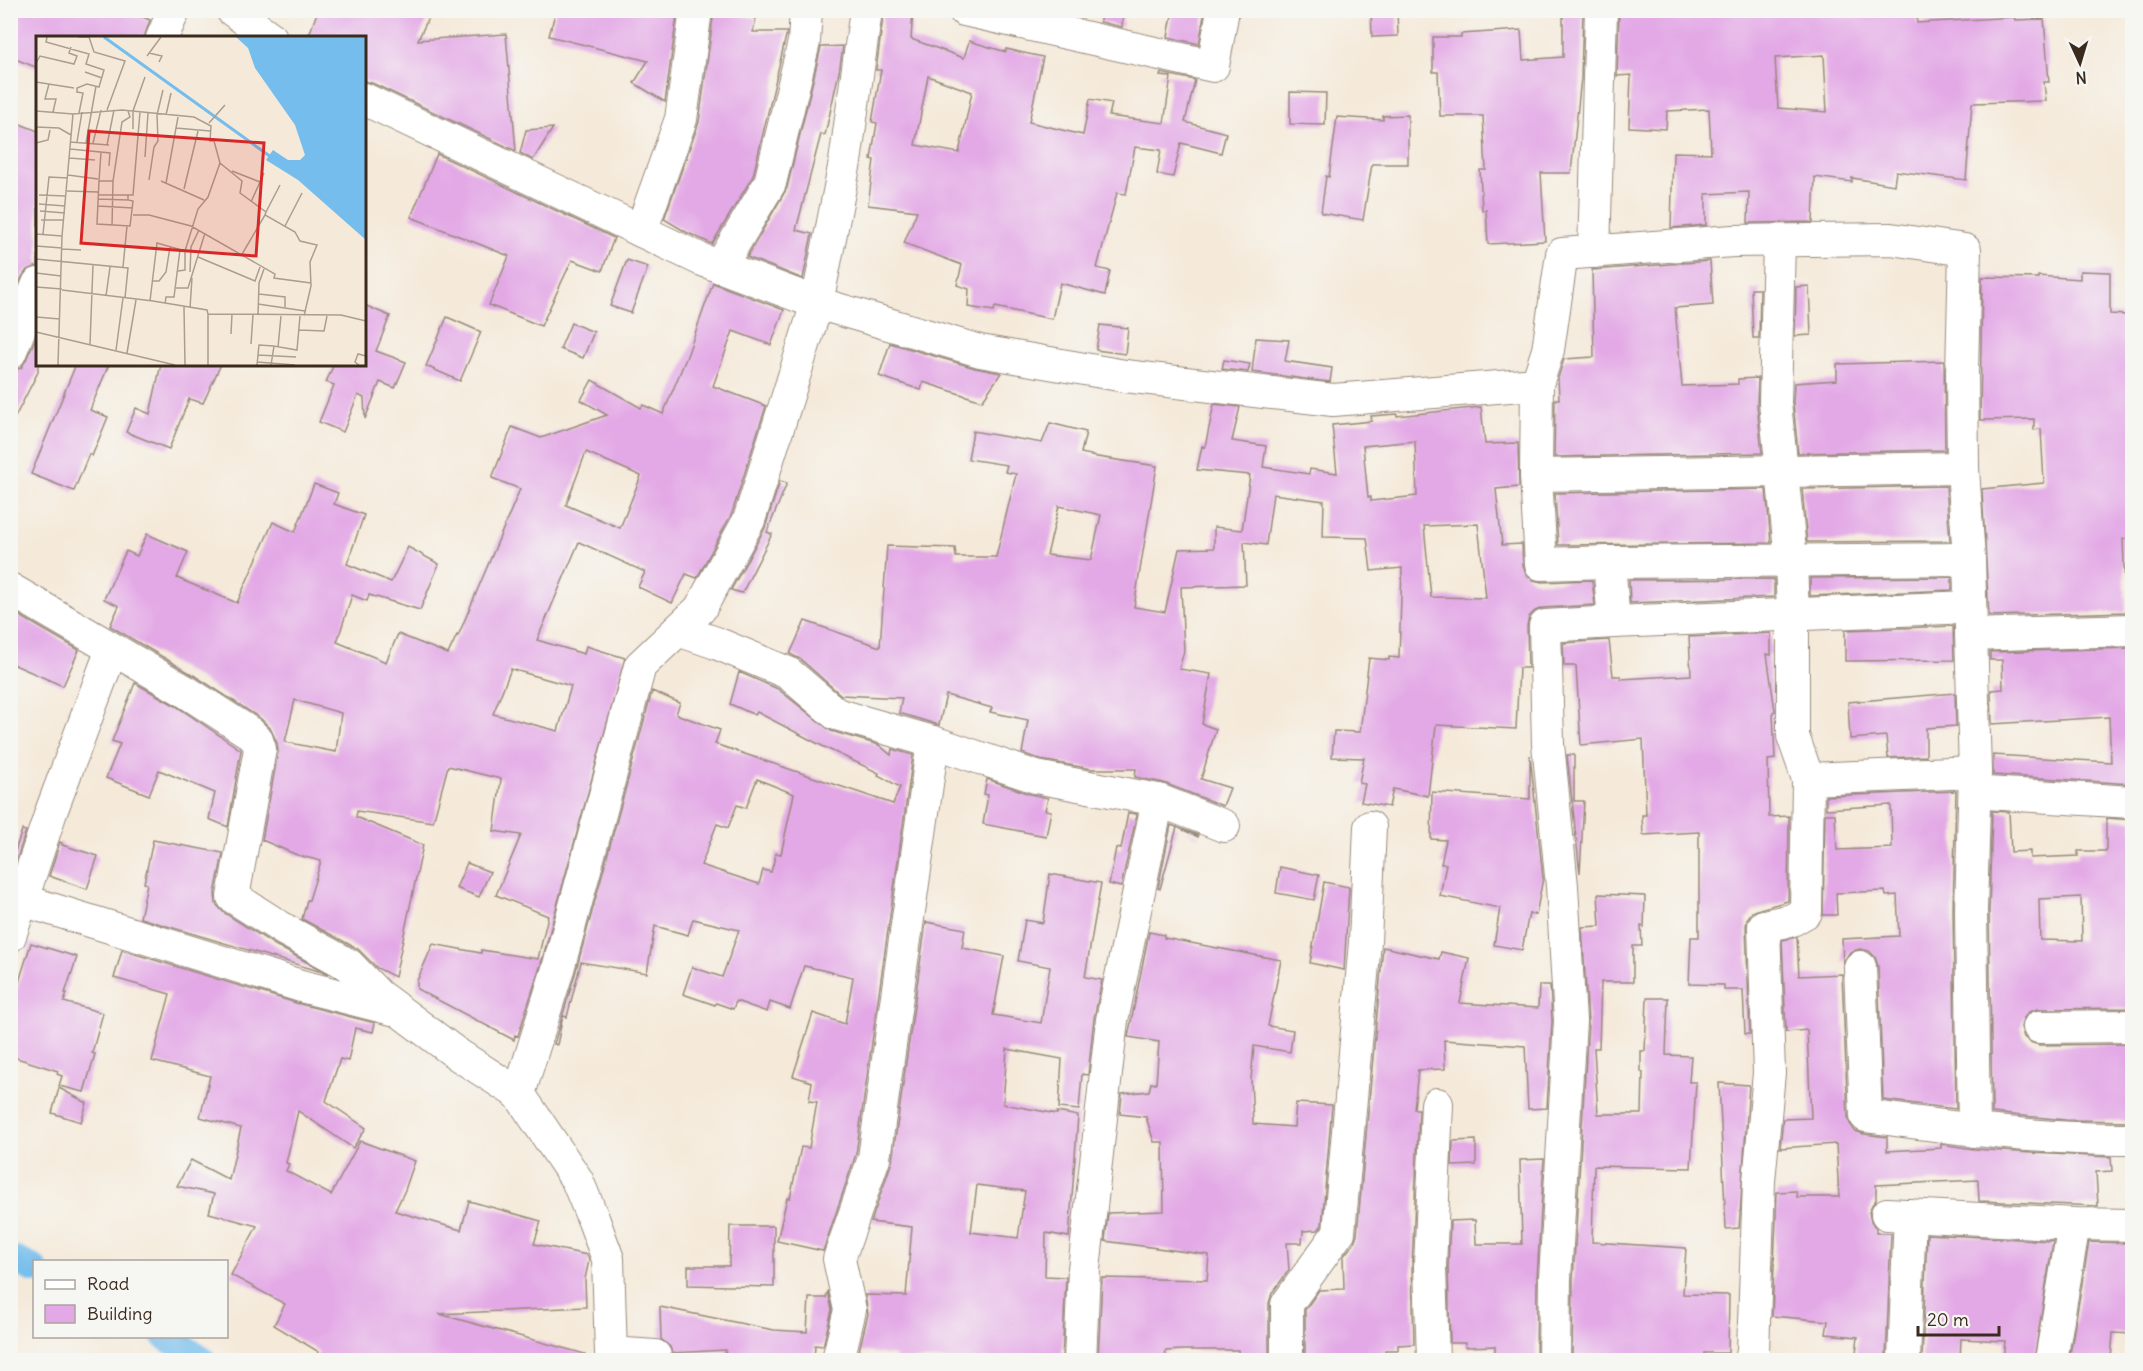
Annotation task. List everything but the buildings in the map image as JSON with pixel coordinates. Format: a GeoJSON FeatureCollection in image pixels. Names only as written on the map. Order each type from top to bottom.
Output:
{"type":"FeatureCollection","features":[{"type":"Feature","properties":{"kind":"street"},"geometry":{"type":"LineString","coordinates":[[163,36],[174,10]]}},
{"type":"Feature","properties":{"kind":"street"},"geometry":{"type":"LineString","coordinates":[[232,10],[268,36]]}},
{"type":"Feature","properties":{"kind":"street"},"geometry":{"type":"LineString","coordinates":[[641,231],[681,119],[696,10]]}},
{"type":"Feature","properties":{"kind":"street"},"geometry":{"type":"LineString","coordinates":[[720,267],[770,183],[804,42],[806,10]]}},
{"type":"Feature","properties":{"kind":"street"},"geometry":{"type":"LineString","coordinates":[[519,1094],[558,969],[640,666],[700,609],[749,520],[817,303],[845,162],[866,10]]}},
{"type":"Feature","properties":{"kind":"street"},"geometry":{"type":"LineString","coordinates":[[964,10],[1054,20],[1213,66],[1223,10]]}},
{"type":"Feature","properties":{"kind":"street"},"geometry":{"type":"LineString","coordinates":[[1594,252],[1601,10]]}},
{"type":"Feature","properties":{"kind":"street"},"geometry":{"type":"LineString","coordinates":[[366,100],[720,267],[817,303],[980,351],[1125,376],[1334,400],[1537,384]]}},
{"type":"Feature","properties":{"kind":"street"},"geometry":{"type":"LineString","coordinates":[[1969,559],[1541,564],[1536,475],[1537,384],[1548,350],[1562,254],[1733,241],[1891,239],[1965,250],[1962,372],[1963,468],[1969,559],[1970,621],[1980,783],[1971,909],[1974,1131]]}},
{"type":"Feature","properties":{"kind":"street"},"geometry":{"type":"LineString","coordinates":[[1751,1360],[1760,1181],[1769,1073],[1764,926],[1792,920],[1806,912],[1809,779],[1793,736],[1791,560],[1775,403],[1779,241]]}},
{"type":"Feature","properties":{"kind":"street"},"geometry":{"type":"LineString","coordinates":[[10,352],[36,289]]}},
{"type":"Feature","properties":{"kind":"street"},"geometry":{"type":"LineString","coordinates":[[1536,475],[1963,468]]}},
{"type":"Feature","properties":{"kind":"street"},"geometry":{"type":"LineString","coordinates":[[1609,562],[1614,622]]}},
{"type":"Feature","properties":{"kind":"street"},"geometry":{"type":"LineString","coordinates":[[10,589],[185,691],[250,733],[257,740],[260,749],[233,897],[285,930],[350,965],[378,996],[457,1054],[519,1094],[577,1180],[608,1259],[612,1353],[655,1356],[655,1360]]}},
{"type":"Feature","properties":{"kind":"street"},"geometry":{"type":"LineString","coordinates":[[1554,1360],[1556,1257],[1570,1021],[1562,886],[1548,744],[1545,626],[1793,615],[1970,621],[2133,630]]}},
{"type":"Feature","properties":{"kind":"street"},"geometry":{"type":"LineString","coordinates":[[678,630],[788,673],[836,714],[933,742],[1036,777],[1158,800],[1224,826]]}},
{"type":"Feature","properties":{"kind":"street"},"geometry":{"type":"LineString","coordinates":[[10,936],[51,812],[112,649]]}},
{"type":"Feature","properties":{"kind":"street"},"geometry":{"type":"LineString","coordinates":[[838,1360],[850,1310],[840,1259],[874,1158],[933,742]]}},
{"type":"Feature","properties":{"kind":"street"},"geometry":{"type":"LineString","coordinates":[[1809,779],[1980,783],[2133,802]]}},
{"type":"Feature","properties":{"kind":"street"},"geometry":{"type":"LineString","coordinates":[[1080,1360],[1084,1269],[1112,1020],[1158,800]]}},
{"type":"Feature","properties":{"kind":"street"},"geometry":{"type":"LineString","coordinates":[[1287,1360],[1287,1304],[1339,1232],[1365,942],[1370,827]]}},
{"type":"Feature","properties":{"kind":"street"},"geometry":{"type":"LineString","coordinates":[[22,900],[301,986],[402,1012]]}},
{"type":"Feature","properties":{"kind":"street"},"geometry":{"type":"LineString","coordinates":[[1860,967],[1866,1116],[1974,1131],[2088,1140],[2133,1139]]}},
{"type":"Feature","properties":{"kind":"street"},"geometry":{"type":"LineString","coordinates":[[2039,1027],[2133,1026]]}},
{"type":"Feature","properties":{"kind":"street"},"geometry":{"type":"LineString","coordinates":[[1432,1360],[1430,1267],[1437,1104]]}},
{"type":"Feature","properties":{"kind":"street"},"geometry":{"type":"LineString","coordinates":[[1904,1360],[1899,1215],[2133,1225]]}},
{"type":"Feature","properties":{"kind":"street"},"geometry":{"type":"LineString","coordinates":[[2051,1360],[2074,1224]]}},
{"type":"Feature","properties":{"kind":"waterway"},"geometry":{"type":"LineString","coordinates":[[10,1258],[33,1269]]}},
{"type":"Feature","properties":{"kind":"waterway"},"geometry":{"type":"LineString","coordinates":[[168,1338],[202,1360]]}}]}
